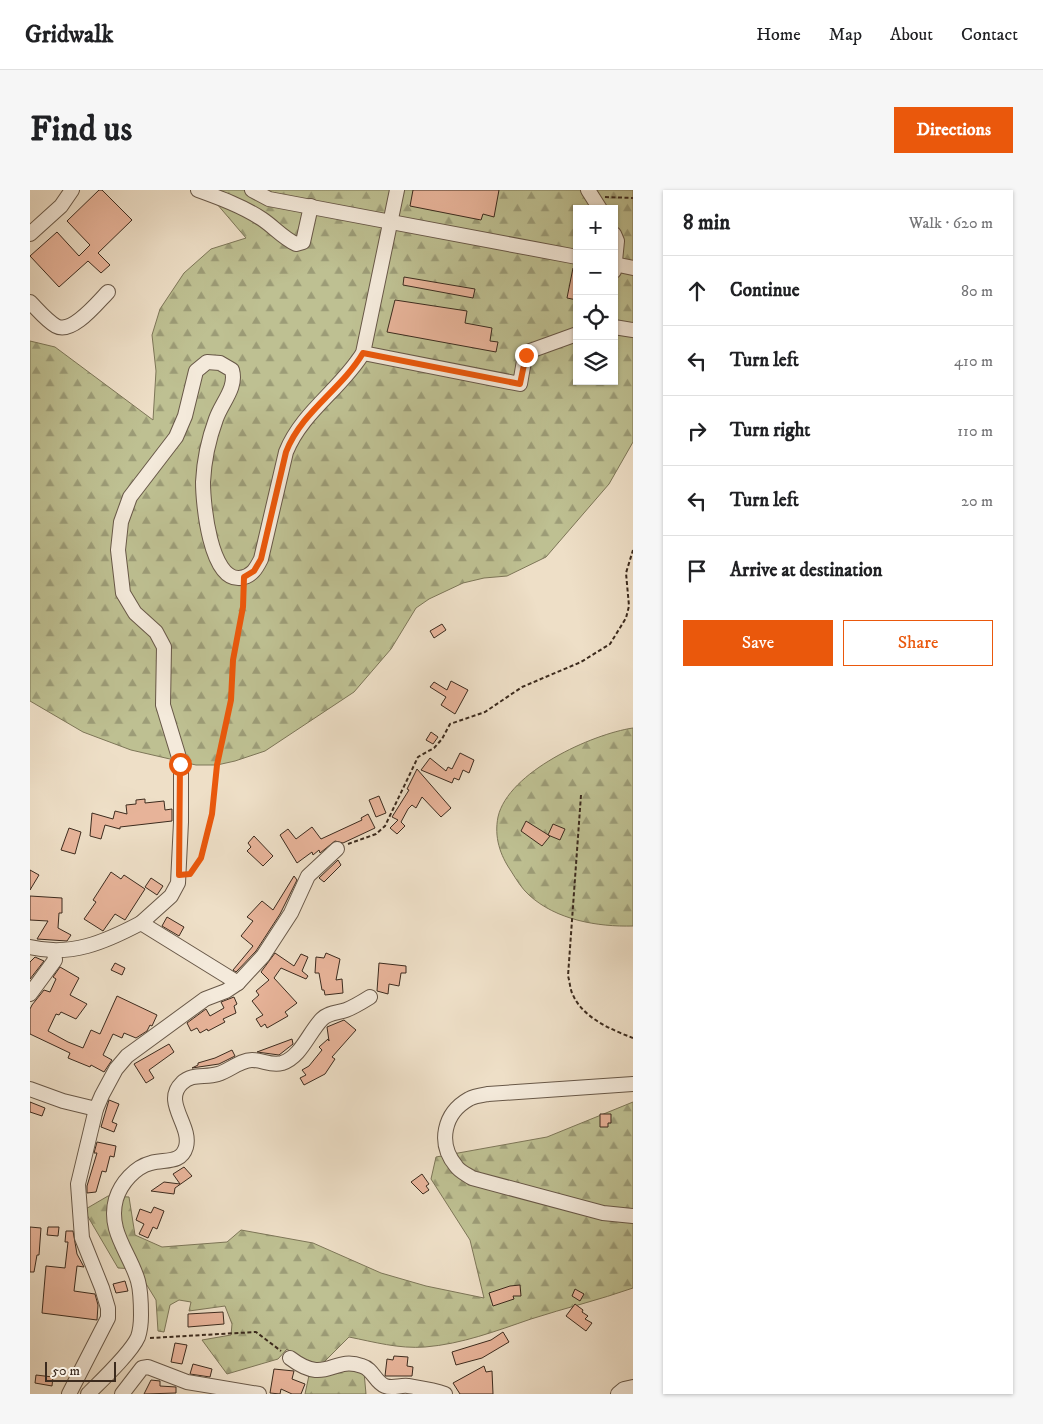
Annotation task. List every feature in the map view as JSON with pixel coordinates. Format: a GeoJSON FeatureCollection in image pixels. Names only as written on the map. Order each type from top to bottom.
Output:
{"type":"FeatureCollection","features":[{"type":"Feature","properties":{"kind":"street"},"geometry":{"type":"LineString","coordinates":[[30,234],[61,206],[72,190]]}},
{"type":"Feature","properties":{"kind":"street"},"geometry":{"type":"LineString","coordinates":[[198,190],[243,207],[263,220],[286,239],[296,244],[303,242],[306,235],[311,206]]}},
{"type":"Feature","properties":{"kind":"street"},"geometry":{"type":"LineString","coordinates":[[252,190],[269,199],[573,256]]}},
{"type":"Feature","properties":{"kind":"street"},"geometry":{"type":"LineString","coordinates":[[30,947],[54,951],[91,947],[141,923],[171,896],[178,883],[180,764],[163,705],[164,647],[156,632],[135,613],[123,593],[118,550],[121,522],[130,497],[176,437],[186,416],[196,370],[207,362],[220,363],[232,370],[234,378],[216,418],[207,452],[203,483],[206,519],[214,553],[224,572],[234,578],[244,577],[254,571],[261,559],[286,452],[292,436],[302,421],[354,368],[363,353],[397,190]]}},
{"type":"Feature","properties":{"kind":"street"},"geometry":{"type":"LineString","coordinates":[[618,266],[633,268]]}},
{"type":"Feature","properties":{"kind":"street"},"geometry":{"type":"LineString","coordinates":[[30,302],[56,326],[63,329],[73,326],[108,292]]}},
{"type":"Feature","properties":{"kind":"street"},"geometry":{"type":"LineString","coordinates":[[618,328],[633,330]]}},
{"type":"Feature","properties":{"kind":"street"},"geometry":{"type":"LineString","coordinates":[[363,353],[520,384],[526,355],[530,351],[573,335]]}},
{"type":"Feature","properties":{"kind":"street"},"geometry":{"type":"LineString","coordinates":[[69,1394],[108,1318],[108,1308],[82,1238],[80,1223],[78,1184],[96,1109],[116,1069],[127,1056],[205,999],[226,991],[238,983],[276,939],[308,876],[337,849]]}},
{"type":"Feature","properties":{"kind":"street"},"geometry":{"type":"LineString","coordinates":[[141,923],[238,983]]}},
{"type":"Feature","properties":{"kind":"street"},"geometry":{"type":"LineString","coordinates":[[30,994],[55,960],[54,951]]}},
{"type":"Feature","properties":{"kind":"street"},"geometry":{"type":"LineString","coordinates":[[88,1394],[138,1338],[141,1319],[138,1281],[122,1247],[114,1223],[114,1208],[117,1196],[127,1178],[138,1168],[151,1163],[177,1159],[182,1155],[187,1137],[174,1095],[178,1087],[192,1077],[217,1075],[246,1061],[253,1060],[273,1065],[284,1062],[300,1048],[322,1019],[331,1013],[349,1009],[370,998]]}},
{"type":"Feature","properties":{"kind":"street"},"geometry":{"type":"LineString","coordinates":[[633,1084],[488,1094],[470,1098],[449,1118],[444,1136],[446,1151],[456,1167],[472,1178],[603,1213],[633,1216]]}},
{"type":"Feature","properties":{"kind":"street"},"geometry":{"type":"LineString","coordinates":[[30,1089],[63,1101],[96,1109]]}},
{"type":"Feature","properties":{"kind":"street"},"geometry":{"type":"LineString","coordinates":[[290,1358],[307,1370],[320,1371],[340,1365],[361,1365],[368,1369],[376,1381],[383,1386],[391,1388],[406,1386],[446,1394]]}},
{"type":"Feature","properties":{"kind":"street"},"geometry":{"type":"LineString","coordinates":[[122,1394],[142,1368],[148,1367],[187,1382],[259,1394]]}},
{"type":"Feature","properties":{"kind":"street"},"geometry":{"type":"LineString","coordinates":[[618,1394],[624,1389],[633,1387]]}},
{"type":"Feature","properties":{"kind":"path"},"geometry":{"type":"LineString","coordinates":[[594,198],[633,198]]}},
{"type":"Feature","properties":{"kind":"path"},"geometry":{"type":"LineString","coordinates":[[337,849],[376,834],[385,826],[418,757],[434,748],[450,724],[485,712],[522,687],[581,662],[610,644],[628,612],[626,574],[633,550]]}},
{"type":"Feature","properties":{"kind":"path"},"geometry":{"type":"LineString","coordinates":[[179,875],[190,874],[201,858],[212,814],[220,746],[231,700],[233,660],[243,607],[244,577]]}},
{"type":"Feature","properties":{"kind":"path"},"geometry":{"type":"LineString","coordinates":[[581,795],[568,976],[573,996],[588,1014],[611,1030],[633,1038]]}},
{"type":"Feature","properties":{"kind":"path"},"geometry":{"type":"LineString","coordinates":[[138,1338],[256,1332],[290,1358]]}},
{"type":"Feature","properties":{"kind":"green space"},"geometry":{"type":"Polygon","coordinates":[[[205,190],[633,190],[633,442],[609,484],[546,557],[507,576],[484,578],[463,583],[429,599],[416,608],[391,649],[354,692],[265,751],[217,765],[196,765],[131,750],[83,732],[30,701],[30,341],[55,347],[153,420],[156,371],[152,335],[160,309],[184,273],[211,249],[246,238],[205,190]]]}},
{"type":"Feature","properties":{"kind":"green space"},"geometry":{"type":"Polygon","coordinates":[[[633,728],[633,926],[592,923],[552,911],[526,893],[504,859],[497,839],[497,824],[505,801],[518,785],[534,771],[554,758],[596,738],[633,728]]]}},
{"type":"Feature","properties":{"kind":"green space"},"geometry":{"type":"Polygon","coordinates":[[[633,1102],[633,1288],[452,1343],[425,1347],[406,1347],[349,1337],[321,1365],[364,1372],[366,1394],[305,1394],[311,1366],[287,1349],[278,1359],[227,1374],[202,1340],[231,1335],[232,1324],[225,1306],[189,1311],[191,1302],[179,1300],[170,1305],[164,1332],[158,1331],[156,1300],[137,1269],[118,1268],[84,1210],[108,1196],[129,1197],[135,1235],[162,1247],[227,1242],[241,1230],[313,1243],[381,1273],[426,1286],[484,1298],[470,1240],[431,1179],[436,1157],[547,1137],[633,1102]]]}},
{"type":"Feature","properties":{"kind":"building"},"geometry":{"type":"Polygon","coordinates":[[[99,190],[102,190],[132,220],[98,253],[110,265],[101,273],[88,261],[59,287],[30,256],[57,232],[79,256],[90,245],[67,221],[99,190]]]}},
{"type":"Feature","properties":{"kind":"building"},"geometry":{"type":"Polygon","coordinates":[[[413,190],[499,190],[494,217],[483,214],[481,220],[410,206],[413,190]]]}},
{"type":"Feature","properties":{"kind":"building"},"geometry":{"type":"Polygon","coordinates":[[[573,268],[573,299],[567,298],[573,268]]]}},
{"type":"Feature","properties":{"kind":"building"},"geometry":{"type":"Polygon","coordinates":[[[404,277],[475,289],[473,298],[403,285],[404,277]]]}},
{"type":"Feature","properties":{"kind":"building"},"geometry":{"type":"Polygon","coordinates":[[[395,300],[467,311],[465,323],[492,328],[490,341],[498,342],[496,352],[387,332],[395,300]]]}},
{"type":"Feature","properties":{"kind":"building"},"geometry":{"type":"Polygon","coordinates":[[[442,624],[446,630],[434,638],[430,631],[442,624]]]}},
{"type":"Feature","properties":{"kind":"building"},"geometry":{"type":"Polygon","coordinates":[[[451,681],[468,690],[455,714],[441,705],[446,697],[430,687],[434,682],[447,690],[451,681]]]}},
{"type":"Feature","properties":{"kind":"building"},"geometry":{"type":"Polygon","coordinates":[[[431,732],[438,737],[433,744],[426,740],[431,732]]]}},
{"type":"Feature","properties":{"kind":"building"},"geometry":{"type":"Polygon","coordinates":[[[460,753],[474,760],[469,773],[463,770],[459,780],[454,778],[452,783],[421,770],[430,758],[446,771],[448,767],[452,769],[460,753]]]}},
{"type":"Feature","properties":{"kind":"building"},"geometry":{"type":"Polygon","coordinates":[[[417,769],[451,808],[441,817],[422,797],[416,808],[412,805],[408,809],[401,822],[405,826],[397,834],[390,828],[398,820],[392,817],[409,790],[407,789],[417,769]]]}},
{"type":"Feature","properties":{"kind":"building"},"geometry":{"type":"Polygon","coordinates":[[[379,796],[386,813],[376,817],[369,800],[379,796]]]}},
{"type":"Feature","properties":{"kind":"building"},"geometry":{"type":"Polygon","coordinates":[[[145,799],[145,803],[164,801],[165,810],[172,809],[172,821],[120,827],[120,829],[105,825],[101,839],[90,836],[92,813],[113,819],[115,811],[127,814],[126,805],[136,804],[136,800],[145,799]]]}},
{"type":"Feature","properties":{"kind":"building"},"geometry":{"type":"Polygon","coordinates":[[[368,814],[375,828],[343,843],[335,841],[320,853],[319,850],[313,855],[312,852],[297,863],[280,835],[288,829],[296,839],[312,827],[321,839],[362,820],[361,818],[368,814]]]}},
{"type":"Feature","properties":{"kind":"building"},"geometry":{"type":"Polygon","coordinates":[[[526,821],[550,836],[542,846],[521,831],[526,821]]]}},
{"type":"Feature","properties":{"kind":"building"},"geometry":{"type":"Polygon","coordinates":[[[553,824],[565,829],[560,840],[548,835],[553,824]]]}},
{"type":"Feature","properties":{"kind":"building"},"geometry":{"type":"Polygon","coordinates":[[[69,828],[81,832],[75,854],[61,850],[69,828]]]}},
{"type":"Feature","properties":{"kind":"building"},"geometry":{"type":"Polygon","coordinates":[[[254,836],[273,856],[263,866],[247,851],[251,847],[248,843],[254,836]]]}},
{"type":"Feature","properties":{"kind":"building"},"geometry":{"type":"Polygon","coordinates":[[[338,860],[341,865],[324,882],[319,878],[338,860]]]}},
{"type":"Feature","properties":{"kind":"building"},"geometry":{"type":"Polygon","coordinates":[[[30,870],[39,875],[30,890],[30,870]]]}},
{"type":"Feature","properties":{"kind":"building"},"geometry":{"type":"Polygon","coordinates":[[[111,872],[121,879],[124,875],[145,889],[125,920],[115,914],[103,931],[84,919],[96,902],[93,900],[111,872]]]}},
{"type":"Feature","properties":{"kind":"building"},"geometry":{"type":"Polygon","coordinates":[[[294,876],[297,880],[280,914],[256,951],[236,972],[233,970],[253,946],[241,936],[253,921],[247,917],[262,901],[273,910],[294,876]]]}},
{"type":"Feature","properties":{"kind":"building"},"geometry":{"type":"Polygon","coordinates":[[[151,878],[163,886],[157,895],[145,887],[151,878]]]}},
{"type":"Feature","properties":{"kind":"building"},"geometry":{"type":"Polygon","coordinates":[[[30,896],[62,898],[62,913],[59,913],[58,928],[71,935],[67,941],[37,939],[48,921],[30,920],[30,896]]]}},
{"type":"Feature","properties":{"kind":"building"},"geometry":{"type":"Polygon","coordinates":[[[167,917],[184,927],[179,936],[162,926],[167,917]]]}},
{"type":"Feature","properties":{"kind":"building"},"geometry":{"type":"Polygon","coordinates":[[[275,953],[294,966],[301,954],[308,957],[302,971],[308,976],[306,979],[281,968],[274,978],[297,1003],[285,1012],[288,1016],[267,1028],[265,1024],[261,1027],[256,1019],[263,1015],[252,1001],[259,995],[256,991],[269,980],[261,972],[275,953]]]}},
{"type":"Feature","properties":{"kind":"building"},"geometry":{"type":"Polygon","coordinates":[[[326,953],[340,959],[336,980],[342,979],[343,993],[325,995],[324,990],[322,990],[319,973],[315,973],[316,957],[324,958],[326,953]]]}},
{"type":"Feature","properties":{"kind":"building"},"geometry":{"type":"Polygon","coordinates":[[[35,957],[44,961],[30,979],[30,962],[35,957]]]}},
{"type":"Feature","properties":{"kind":"building"},"geometry":{"type":"Polygon","coordinates":[[[115,963],[125,968],[122,975],[111,970],[115,963]]]}},
{"type":"Feature","properties":{"kind":"building"},"geometry":{"type":"Polygon","coordinates":[[[379,963],[406,966],[406,973],[401,973],[399,986],[389,984],[388,994],[377,991],[379,963]]]}},
{"type":"Feature","properties":{"kind":"building"},"geometry":{"type":"Polygon","coordinates":[[[60,967],[79,978],[70,995],[87,1004],[76,1019],[61,1012],[59,1015],[56,1014],[48,1031],[68,1042],[83,1048],[91,1030],[100,1034],[117,996],[157,1015],[152,1026],[150,1025],[147,1031],[136,1038],[124,1033],[122,1038],[113,1034],[103,1055],[112,1060],[104,1072],[91,1065],[90,1067],[68,1058],[70,1053],[30,1034],[30,1009],[44,990],[50,992],[56,979],[53,977],[60,967]]]}},
{"type":"Feature","properties":{"kind":"building"},"geometry":{"type":"Polygon","coordinates":[[[234,997],[237,1004],[234,1006],[236,1013],[223,1019],[225,1022],[208,1031],[207,1029],[200,1033],[197,1028],[191,1031],[187,1023],[206,1009],[210,1016],[224,1008],[221,1002],[234,997]]]}},
{"type":"Feature","properties":{"kind":"building"},"geometry":{"type":"Polygon","coordinates":[[[344,1020],[356,1030],[332,1057],[335,1059],[325,1074],[304,1085],[300,1078],[306,1075],[302,1070],[309,1066],[322,1050],[319,1047],[328,1039],[329,1041],[327,1027],[344,1020]]]}},
{"type":"Feature","properties":{"kind":"building"},"geometry":{"type":"Polygon","coordinates":[[[292,1039],[293,1044],[279,1055],[257,1052],[292,1039]]]}},
{"type":"Feature","properties":{"kind":"building"},"geometry":{"type":"Polygon","coordinates":[[[169,1044],[174,1052],[149,1070],[154,1078],[146,1083],[134,1064],[169,1044]]]}},
{"type":"Feature","properties":{"kind":"building"},"geometry":{"type":"Polygon","coordinates":[[[232,1050],[235,1056],[219,1064],[192,1068],[198,1065],[198,1063],[232,1050]]]}},
{"type":"Feature","properties":{"kind":"building"},"geometry":{"type":"Polygon","coordinates":[[[109,1100],[119,1104],[112,1122],[117,1124],[114,1132],[101,1127],[109,1100]]]}},
{"type":"Feature","properties":{"kind":"building"},"geometry":{"type":"Polygon","coordinates":[[[30,1102],[45,1108],[42,1116],[30,1112],[30,1102]]]}},
{"type":"Feature","properties":{"kind":"building"},"geometry":{"type":"Polygon","coordinates":[[[600,1114],[611,1114],[611,1123],[608,1123],[608,1127],[600,1127],[600,1114]]]}},
{"type":"Feature","properties":{"kind":"building"},"geometry":{"type":"Polygon","coordinates":[[[97,1142],[116,1146],[114,1157],[110,1156],[106,1172],[102,1171],[96,1192],[87,1193],[87,1186],[97,1153],[94,1153],[97,1142]]]}},
{"type":"Feature","properties":{"kind":"building"},"geometry":{"type":"Polygon","coordinates":[[[184,1167],[192,1176],[175,1188],[174,1194],[151,1191],[164,1182],[180,1184],[173,1174],[184,1167]]]}},
{"type":"Feature","properties":{"kind":"building"},"geometry":{"type":"Polygon","coordinates":[[[422,1174],[429,1184],[426,1186],[429,1190],[423,1194],[411,1182],[422,1174]]]}},
{"type":"Feature","properties":{"kind":"building"},"geometry":{"type":"Polygon","coordinates":[[[154,1207],[164,1211],[157,1229],[153,1227],[148,1238],[139,1234],[144,1224],[136,1220],[140,1209],[151,1213],[154,1207]]]}},
{"type":"Feature","properties":{"kind":"building"},"geometry":{"type":"Polygon","coordinates":[[[30,1227],[41,1228],[39,1255],[37,1255],[34,1272],[30,1272],[30,1227]]]}},
{"type":"Feature","properties":{"kind":"building"},"geometry":{"type":"Polygon","coordinates":[[[48,1227],[59,1227],[58,1236],[47,1235],[48,1227]]]}},
{"type":"Feature","properties":{"kind":"building"},"geometry":{"type":"Polygon","coordinates":[[[66,1231],[73,1231],[77,1254],[84,1267],[77,1266],[74,1291],[95,1294],[98,1305],[97,1320],[42,1313],[46,1266],[65,1268],[68,1242],[65,1242],[66,1231]]]}},
{"type":"Feature","properties":{"kind":"building"},"geometry":{"type":"Polygon","coordinates":[[[125,1281],[128,1291],[116,1293],[113,1284],[125,1281]]]}},
{"type":"Feature","properties":{"kind":"building"},"geometry":{"type":"Polygon","coordinates":[[[520,1285],[521,1296],[513,1296],[514,1299],[493,1306],[489,1293],[510,1286],[520,1285]]]}},
{"type":"Feature","properties":{"kind":"building"},"geometry":{"type":"Polygon","coordinates":[[[575,1289],[584,1294],[580,1301],[572,1296],[575,1289]]]}},
{"type":"Feature","properties":{"kind":"building"},"geometry":{"type":"Polygon","coordinates":[[[575,1304],[588,1316],[585,1319],[592,1323],[586,1331],[566,1316],[575,1304]]]}},
{"type":"Feature","properties":{"kind":"building"},"geometry":{"type":"Polygon","coordinates":[[[223,1312],[224,1324],[188,1327],[188,1314],[223,1312]]]}},
{"type":"Feature","properties":{"kind":"building"},"geometry":{"type":"Polygon","coordinates":[[[503,1332],[509,1342],[482,1358],[456,1365],[452,1352],[491,1340],[503,1332]]]}},
{"type":"Feature","properties":{"kind":"building"},"geometry":{"type":"Polygon","coordinates":[[[175,1343],[187,1345],[182,1364],[171,1362],[175,1343]]]}},
{"type":"Feature","properties":{"kind":"building"},"geometry":{"type":"Polygon","coordinates":[[[394,1356],[408,1357],[407,1366],[413,1367],[412,1376],[385,1376],[387,1359],[393,1360],[394,1356]]]}},
{"type":"Feature","properties":{"kind":"building"},"geometry":{"type":"Polygon","coordinates":[[[193,1364],[212,1369],[210,1377],[190,1374],[193,1364]]]}},
{"type":"Feature","properties":{"kind":"building"},"geometry":{"type":"Polygon","coordinates":[[[484,1366],[486,1372],[492,1371],[493,1394],[460,1394],[453,1383],[484,1366]]]}},
{"type":"Feature","properties":{"kind":"building"},"geometry":{"type":"Polygon","coordinates":[[[274,1369],[294,1371],[292,1379],[305,1384],[301,1394],[292,1394],[281,1389],[280,1394],[270,1393],[274,1369]]]}},
{"type":"Feature","properties":{"kind":"building"},"geometry":{"type":"Polygon","coordinates":[[[36,1375],[53,1377],[52,1386],[35,1383],[36,1375]]]}},
{"type":"Feature","properties":{"kind":"building"},"geometry":{"type":"Polygon","coordinates":[[[151,1380],[160,1381],[160,1386],[176,1387],[176,1393],[144,1394],[151,1380]]]}},
{"type":"Feature","properties":{"kind":"route"},"geometry":{"type":"LineString","coordinates":[[180,764],[181,822],[179,875],[190,874],[201,858],[212,814],[217,765],[231,700],[233,660],[243,607],[244,577],[254,571],[261,559],[286,452],[292,436],[302,421],[354,368],[363,353],[520,384],[526,355]]}}]}
